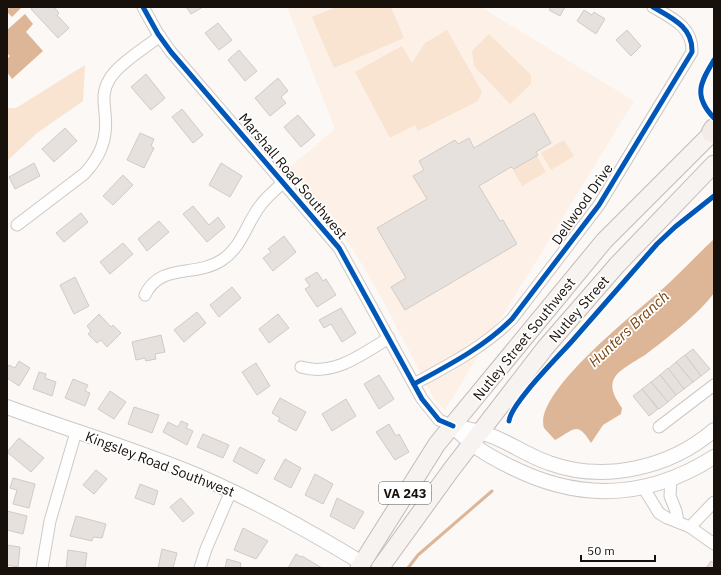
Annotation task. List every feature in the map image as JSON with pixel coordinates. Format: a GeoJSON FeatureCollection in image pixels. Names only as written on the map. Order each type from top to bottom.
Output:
{"type":"FeatureCollection","features":[{"type":"Feature","properties":{"kind":"main road","name":"Nutley Street Southwest"},"geometry":{"type":"LineString","coordinates":[[364,566],[432,451],[604,241],[713,131]]}},
{"type":"Feature","properties":{"kind":"main road","name":"Nutley Street"},"geometry":{"type":"LineString","coordinates":[[475,438],[545,348],[617,265],[714,164]]}},
{"type":"Feature","properties":{"kind":"main road","name":"Nutley Street"},"geometry":{"type":"LineString","coordinates":[[696,182],[714,170]]}},
{"type":"Feature","properties":{"kind":"main road","name":"VA 243"},"geometry":{"type":"LineString","coordinates":[[380,568],[475,438]]}},
{"type":"Feature","properties":{"kind":"street","name":"Marshall Road Southwest"},"geometry":{"type":"LineString","coordinates":[[143,7],[160,36],[339,248],[414,384],[432,413],[439,420],[453,426]]}},
{"type":"Feature","properties":{"kind":"street","name":"Dellwood Drive"},"geometry":{"type":"LineString","coordinates":[[414,384],[481,346],[512,319],[599,205],[692,52],[692,44],[686,29],[653,7]]}},
{"type":"Feature","properties":{"kind":"street"},"geometry":{"type":"LineString","coordinates":[[17,225],[84,174],[94,164],[100,154],[105,140],[106,126],[104,90],[109,80],[115,72],[160,36]]}},
{"type":"Feature","properties":{"kind":"street"},"geometry":{"type":"LineString","coordinates":[[145,295],[154,281],[163,276],[172,272],[200,270],[223,260],[242,240],[260,204],[283,182]]}},
{"type":"Feature","properties":{"kind":"street"},"geometry":{"type":"LineString","coordinates":[[301,366],[311,370],[332,369],[389,338]]}},
{"type":"Feature","properties":{"kind":"street"},"geometry":{"type":"LineString","coordinates":[[659,427],[714,385]]}},
{"type":"Feature","properties":{"kind":"street","name":"Kingsley Road Southwest"},"geometry":{"type":"LineString","coordinates":[[7,407],[194,474],[309,530],[364,566]]}},
{"type":"Feature","properties":{"kind":"street"},"geometry":{"type":"LineString","coordinates":[[453,426],[475,438],[550,464],[597,472],[623,471],[663,460],[693,446],[714,430]]}},
{"type":"Feature","properties":{"kind":"street"},"geometry":{"type":"LineString","coordinates":[[42,568],[50,521],[76,432]]}},
{"type":"Feature","properties":{"kind":"street"},"geometry":{"type":"LineString","coordinates":[[475,438],[493,458],[544,482],[569,488],[598,492],[627,491],[671,480],[714,457]]}},
{"type":"Feature","properties":{"kind":"street"},"geometry":{"type":"LineString","coordinates":[[671,480],[670,496],[678,522]]}},
{"type":"Feature","properties":{"kind":"street"},"geometry":{"type":"LineString","coordinates":[[643,488],[659,513],[667,518],[690,527],[714,544]]}},
{"type":"Feature","properties":{"kind":"street"},"geometry":{"type":"LineString","coordinates":[[200,568],[206,549],[231,491]]}},
{"type":"Feature","properties":{"kind":"street"},"geometry":{"type":"LineString","coordinates":[[690,527],[714,502]]}},
{"type":"Feature","properties":{"kind":"shaded area"},"geometry":{"type":"Polygon","coordinates":[[[287,7],[481,7],[634,101],[445,410],[434,399],[379,293],[354,251],[289,168],[335,129],[287,7]]]}},
{"type":"Feature","properties":{"kind":"shaded area"},"geometry":{"type":"Polygon","coordinates":[[[336,7],[391,7],[404,38],[334,68],[312,17],[336,7]]]}},
{"type":"Feature","properties":{"kind":"shaded area"},"geometry":{"type":"Polygon","coordinates":[[[447,30],[482,92],[478,101],[418,131],[415,125],[390,138],[355,72],[402,46],[412,63],[425,43],[447,30]]]}},
{"type":"Feature","properties":{"kind":"shaded area"},"geometry":{"type":"Polygon","coordinates":[[[489,34],[531,75],[531,84],[510,104],[474,66],[472,51],[489,34]]]}},
{"type":"Feature","properties":{"kind":"shaded area"},"geometry":{"type":"Polygon","coordinates":[[[85,65],[83,101],[37,133],[7,161],[7,108],[16,108],[85,65]]]}},
{"type":"Feature","properties":{"kind":"shaded area"},"geometry":{"type":"Polygon","coordinates":[[[564,140],[574,156],[551,170],[541,153],[564,140]]]}},
{"type":"Feature","properties":{"kind":"shaded area"},"geometry":{"type":"Polygon","coordinates":[[[537,156],[546,172],[522,186],[513,170],[537,156]]]}},
{"type":"Feature","properties":{"kind":"water"},"geometry":{"type":"Polygon","coordinates":[[[9,7],[22,7],[12,17],[7,12],[9,7]]]}},
{"type":"Feature","properties":{"kind":"water"},"geometry":{"type":"Polygon","coordinates":[[[25,14],[33,24],[26,32],[43,51],[12,79],[7,72],[7,59],[10,56],[7,53],[7,30],[25,14]]]}},
{"type":"Feature","properties":{"kind":"water"},"geometry":{"type":"Polygon","coordinates":[[[714,239],[714,293],[708,301],[682,326],[645,355],[628,365],[617,374],[612,385],[615,397],[622,408],[621,414],[603,425],[591,443],[582,431],[578,429],[571,430],[555,440],[544,428],[545,412],[555,394],[571,373],[614,331],[668,284],[714,239]]]}},
{"type":"Feature","properties":{"kind":"building"},"geometry":{"type":"Polygon","coordinates":[[[34,7],[54,7],[59,13],[57,15],[69,28],[58,38],[31,9],[34,7]]]}},
{"type":"Feature","properties":{"kind":"building"},"geometry":{"type":"Polygon","coordinates":[[[186,7],[203,7],[191,14],[186,7]]]}},
{"type":"Feature","properties":{"kind":"building"},"geometry":{"type":"Polygon","coordinates":[[[551,7],[565,7],[560,16],[549,10],[551,7]]]}},
{"type":"Feature","properties":{"kind":"building"},"geometry":{"type":"Polygon","coordinates":[[[584,10],[592,15],[594,12],[605,19],[596,34],[577,21],[584,10]]]}},
{"type":"Feature","properties":{"kind":"building"},"geometry":{"type":"Polygon","coordinates":[[[218,23],[232,40],[219,50],[205,33],[218,23]]]}},
{"type":"Feature","properties":{"kind":"building"},"geometry":{"type":"Polygon","coordinates":[[[627,30],[641,46],[631,56],[616,40],[627,30]]]}},
{"type":"Feature","properties":{"kind":"building"},"geometry":{"type":"Polygon","coordinates":[[[239,50],[257,71],[245,81],[228,60],[239,50]]]}},
{"type":"Feature","properties":{"kind":"building"},"geometry":{"type":"Polygon","coordinates":[[[146,74],[165,98],[151,110],[131,87],[146,74]]]}},
{"type":"Feature","properties":{"kind":"building"},"geometry":{"type":"Polygon","coordinates":[[[278,78],[288,91],[281,97],[286,103],[270,116],[255,98],[278,78]]]}},
{"type":"Feature","properties":{"kind":"building"},"geometry":{"type":"Polygon","coordinates":[[[182,109],[203,135],[193,143],[172,117],[182,109]]]}},
{"type":"Feature","properties":{"kind":"building"},"geometry":{"type":"Polygon","coordinates":[[[534,113],[551,143],[536,152],[538,155],[514,169],[511,167],[479,186],[500,221],[503,220],[517,244],[405,310],[391,287],[406,278],[377,228],[427,199],[413,176],[424,170],[419,161],[455,140],[458,144],[469,138],[474,148],[534,113]]]}},
{"type":"Feature","properties":{"kind":"building"},"geometry":{"type":"Polygon","coordinates":[[[298,115],[315,135],[301,147],[284,127],[298,115]]]}},
{"type":"Feature","properties":{"kind":"building"},"geometry":{"type":"Polygon","coordinates":[[[65,128],[77,141],[54,162],[42,149],[65,128]]]}},
{"type":"Feature","properties":{"kind":"building"},"geometry":{"type":"Polygon","coordinates":[[[140,133],[154,139],[151,146],[154,148],[144,168],[127,160],[140,133]]]}},
{"type":"Feature","properties":{"kind":"building"},"geometry":{"type":"Polygon","coordinates":[[[34,163],[40,176],[15,189],[9,177],[34,163]]]}},
{"type":"Feature","properties":{"kind":"building"},"geometry":{"type":"Polygon","coordinates":[[[221,163],[242,176],[230,197],[209,185],[221,163]]]}},
{"type":"Feature","properties":{"kind":"building"},"geometry":{"type":"Polygon","coordinates":[[[123,175],[133,185],[113,205],[103,196],[123,175]]]}},
{"type":"Feature","properties":{"kind":"building"},"geometry":{"type":"Polygon","coordinates":[[[193,206],[209,225],[218,217],[225,227],[207,242],[183,214],[193,206]]]}},
{"type":"Feature","properties":{"kind":"building"},"geometry":{"type":"Polygon","coordinates":[[[81,213],[88,222],[64,242],[56,233],[81,213]]]}},
{"type":"Feature","properties":{"kind":"building"},"geometry":{"type":"Polygon","coordinates":[[[159,221],[169,232],[147,251],[138,239],[159,221]]]}},
{"type":"Feature","properties":{"kind":"building"},"geometry":{"type":"Polygon","coordinates":[[[284,236],[296,252],[273,271],[263,258],[271,252],[268,249],[284,236]]]}},
{"type":"Feature","properties":{"kind":"building"},"geometry":{"type":"Polygon","coordinates":[[[123,243],[133,254],[110,274],[100,262],[123,243]]]}},
{"type":"Feature","properties":{"kind":"building"},"geometry":{"type":"Polygon","coordinates":[[[317,272],[323,281],[326,279],[336,295],[317,307],[305,289],[310,286],[305,279],[317,272]]]}},
{"type":"Feature","properties":{"kind":"building"},"geometry":{"type":"Polygon","coordinates":[[[75,277],[89,306],[74,314],[60,285],[75,277]]]}},
{"type":"Feature","properties":{"kind":"building"},"geometry":{"type":"Polygon","coordinates":[[[232,287],[241,298],[219,317],[210,305],[232,287]]]}},
{"type":"Feature","properties":{"kind":"building"},"geometry":{"type":"Polygon","coordinates":[[[341,308],[356,333],[342,342],[331,324],[324,328],[319,320],[341,308]]]}},
{"type":"Feature","properties":{"kind":"building"},"geometry":{"type":"Polygon","coordinates":[[[197,312],[206,323],[184,342],[174,330],[197,312]]]}},
{"type":"Feature","properties":{"kind":"building"},"geometry":{"type":"Polygon","coordinates":[[[99,314],[111,327],[113,325],[121,333],[107,347],[101,340],[97,343],[88,334],[91,331],[87,326],[99,314]]]}},
{"type":"Feature","properties":{"kind":"building"},"geometry":{"type":"Polygon","coordinates":[[[278,314],[289,328],[269,343],[259,329],[278,314]]]}},
{"type":"Feature","properties":{"kind":"building"},"geometry":{"type":"Polygon","coordinates":[[[161,335],[165,352],[155,354],[156,359],[146,361],[145,358],[136,360],[132,342],[161,335]]]}},
{"type":"Feature","properties":{"kind":"building"},"geometry":{"type":"Polygon","coordinates":[[[693,349],[710,369],[701,376],[685,355],[693,349]]]}},
{"type":"Feature","properties":{"kind":"building"},"geometry":{"type":"Polygon","coordinates":[[[685,355],[701,376],[693,382],[676,362],[685,355]]]}},
{"type":"Feature","properties":{"kind":"building"},"geometry":{"type":"Polygon","coordinates":[[[19,361],[30,368],[19,386],[7,378],[7,368],[9,365],[15,368],[19,361]]]}},
{"type":"Feature","properties":{"kind":"building"},"geometry":{"type":"Polygon","coordinates":[[[676,362],[693,382],[684,389],[668,369],[676,362]]]}},
{"type":"Feature","properties":{"kind":"building"},"geometry":{"type":"Polygon","coordinates":[[[256,363],[270,386],[257,395],[242,372],[256,363]]]}},
{"type":"Feature","properties":{"kind":"building"},"geometry":{"type":"Polygon","coordinates":[[[668,368],[684,389],[676,395],[660,375],[668,368]]]}},
{"type":"Feature","properties":{"kind":"building"},"geometry":{"type":"Polygon","coordinates":[[[39,372],[46,374],[45,378],[56,382],[52,396],[33,389],[39,372]]]}},
{"type":"Feature","properties":{"kind":"building"},"geometry":{"type":"Polygon","coordinates":[[[379,375],[394,399],[379,409],[364,384],[379,375]]]}},
{"type":"Feature","properties":{"kind":"building"},"geometry":{"type":"Polygon","coordinates":[[[660,375],[676,395],[668,402],[651,382],[660,375]]]}},
{"type":"Feature","properties":{"kind":"building"},"geometry":{"type":"Polygon","coordinates":[[[73,379],[88,385],[85,391],[90,393],[85,406],[65,398],[73,379]]]}},
{"type":"Feature","properties":{"kind":"building"},"geometry":{"type":"Polygon","coordinates":[[[651,382],[668,402],[659,409],[642,389],[651,382]]]}},
{"type":"Feature","properties":{"kind":"building"},"geometry":{"type":"Polygon","coordinates":[[[642,389],[658,409],[649,416],[633,396],[642,389]]]}},
{"type":"Feature","properties":{"kind":"building"},"geometry":{"type":"Polygon","coordinates":[[[110,391],[126,402],[114,419],[98,409],[110,391]]]}},
{"type":"Feature","properties":{"kind":"building"},"geometry":{"type":"Polygon","coordinates":[[[280,398],[306,412],[296,431],[278,421],[280,418],[272,413],[280,398]]]}},
{"type":"Feature","properties":{"kind":"building"},"geometry":{"type":"Polygon","coordinates":[[[346,399],[356,416],[332,431],[322,414],[346,399]]]}},
{"type":"Feature","properties":{"kind":"building"},"geometry":{"type":"Polygon","coordinates":[[[134,407],[159,415],[152,433],[128,424],[134,407]]]}},
{"type":"Feature","properties":{"kind":"building"},"geometry":{"type":"Polygon","coordinates":[[[181,421],[188,424],[186,428],[193,431],[187,445],[163,432],[168,422],[178,427],[181,421]]]}},
{"type":"Feature","properties":{"kind":"building"},"geometry":{"type":"Polygon","coordinates":[[[389,424],[396,436],[399,434],[409,452],[395,460],[376,432],[389,424]]]}},
{"type":"Feature","properties":{"kind":"building"},"geometry":{"type":"Polygon","coordinates":[[[203,434],[229,445],[223,458],[197,447],[203,434]]]}},
{"type":"Feature","properties":{"kind":"building"},"geometry":{"type":"Polygon","coordinates":[[[19,438],[44,458],[31,472],[7,452],[19,438]]]}},
{"type":"Feature","properties":{"kind":"building"},"geometry":{"type":"Polygon","coordinates":[[[240,447],[265,460],[257,474],[233,461],[240,447]]]}},
{"type":"Feature","properties":{"kind":"building"},"geometry":{"type":"Polygon","coordinates":[[[285,459],[301,468],[291,488],[274,479],[285,459]]]}},
{"type":"Feature","properties":{"kind":"building"},"geometry":{"type":"Polygon","coordinates":[[[96,470],[107,479],[94,494],[83,485],[96,470]]]}},
{"type":"Feature","properties":{"kind":"building"},"geometry":{"type":"Polygon","coordinates":[[[315,474],[333,484],[323,504],[305,495],[315,474]]]}},
{"type":"Feature","properties":{"kind":"building"},"geometry":{"type":"Polygon","coordinates":[[[13,478],[35,484],[29,508],[13,504],[17,490],[10,488],[13,478]]]}},
{"type":"Feature","properties":{"kind":"building"},"geometry":{"type":"Polygon","coordinates":[[[140,484],[158,491],[154,505],[135,498],[140,484]]]}},
{"type":"Feature","properties":{"kind":"building"},"geometry":{"type":"Polygon","coordinates":[[[181,498],[194,513],[183,522],[170,507],[181,498]]]}},
{"type":"Feature","properties":{"kind":"building"},"geometry":{"type":"Polygon","coordinates":[[[337,498],[364,512],[354,529],[330,516],[337,498]]]}},
{"type":"Feature","properties":{"kind":"building"},"geometry":{"type":"Polygon","coordinates":[[[7,511],[27,516],[23,534],[7,530],[7,511]]]}},
{"type":"Feature","properties":{"kind":"building"},"geometry":{"type":"Polygon","coordinates":[[[76,516],[106,524],[102,538],[93,537],[92,541],[70,536],[76,516]]]}},
{"type":"Feature","properties":{"kind":"building"},"geometry":{"type":"Polygon","coordinates":[[[243,528],[268,541],[256,559],[234,550],[243,528]]]}},
{"type":"Feature","properties":{"kind":"building"},"geometry":{"type":"Polygon","coordinates":[[[7,545],[20,547],[18,567],[7,565],[7,545]]]}},
{"type":"Feature","properties":{"kind":"building"},"geometry":{"type":"Polygon","coordinates":[[[162,549],[177,553],[173,568],[158,568],[162,549]]]}},
{"type":"Feature","properties":{"kind":"building"},"geometry":{"type":"Polygon","coordinates":[[[68,550],[87,553],[85,568],[66,568],[68,550]]]}},
{"type":"Feature","properties":{"kind":"building"},"geometry":{"type":"Polygon","coordinates":[[[296,554],[301,557],[302,556],[322,568],[288,568],[296,554]]]}},
{"type":"Feature","properties":{"kind":"building"},"geometry":{"type":"Polygon","coordinates":[[[227,559],[241,563],[240,568],[225,568],[227,559]]]}},
{"type":"Feature","properties":{"kind":"building"},"geometry":{"type":"Polygon","coordinates":[[[711,561],[714,563],[714,568],[706,568],[711,561]]]}},
{"type":"Feature","properties":{"kind":"waterway","name":"Hunters Branch"},"geometry":{"type":"LineString","coordinates":[[408,568],[418,555],[492,491]]}},
{"type":"Feature","properties":{"kind":"cycle path"},"geometry":{"type":"LineString","coordinates":[[143,7],[158,34],[171,52],[339,248],[422,399],[439,420],[453,426]]}},
{"type":"Feature","properties":{"kind":"cycle path"},"geometry":{"type":"LineString","coordinates":[[414,384],[478,347],[512,319],[599,205],[692,52],[689,36],[680,24],[653,7]]}},
{"type":"Feature","properties":{"kind":"cycle path"},"geometry":{"type":"LineString","coordinates":[[714,60],[705,76],[701,89],[703,103],[714,118]]}},
{"type":"Feature","properties":{"kind":"cycle path"},"geometry":{"type":"LineString","coordinates":[[509,421],[512,413],[527,391],[657,244],[675,227],[714,196]]}}]}
